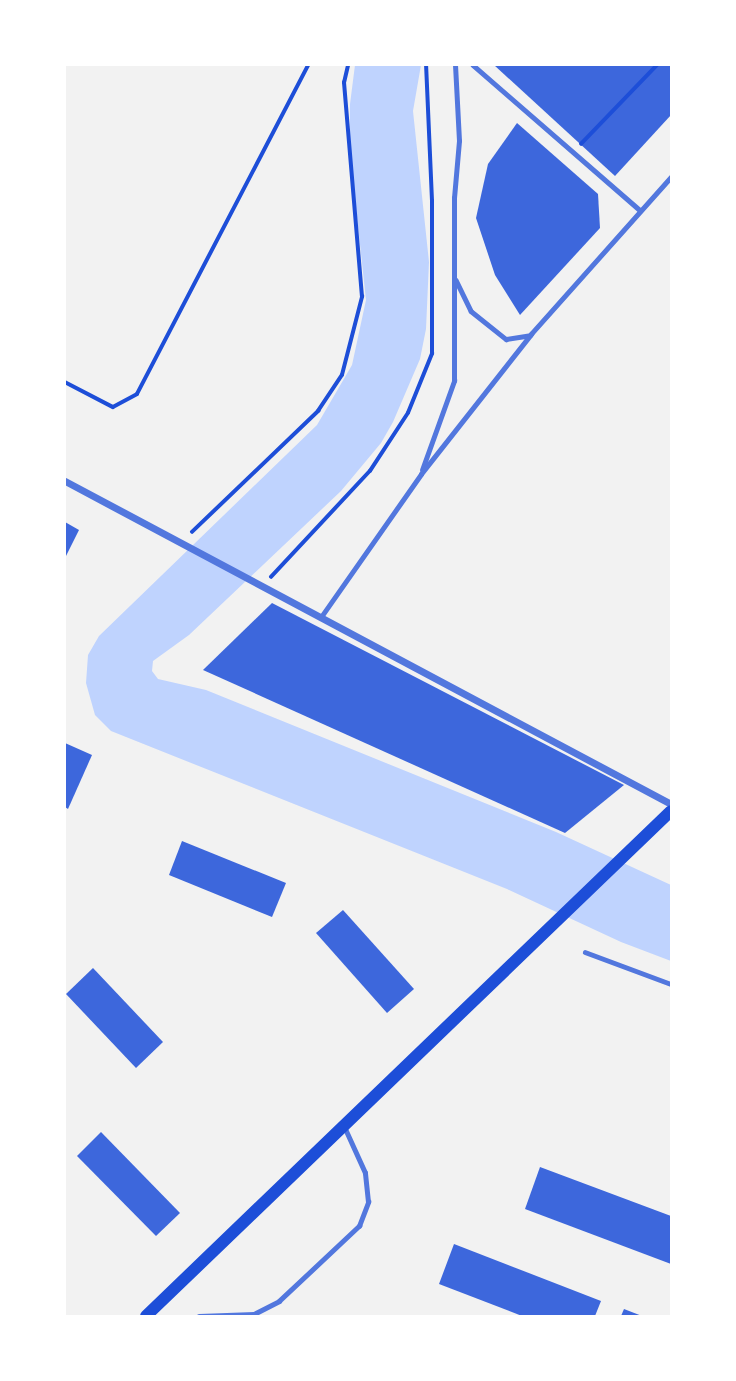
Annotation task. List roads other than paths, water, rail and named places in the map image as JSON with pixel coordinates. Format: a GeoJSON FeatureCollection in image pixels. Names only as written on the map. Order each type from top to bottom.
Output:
{"type":"FeatureCollection","features":[{"type":"Feature","properties":{"kind":"main road"},"geometry":{"type":"LineString","coordinates":[[146,1316],[671,811]]}},
{"type":"Feature","properties":{"kind":"street"},"geometry":{"type":"LineString","coordinates":[[65,481],[671,804]]}},
{"type":"Feature","properties":{"kind":"lane"},"geometry":{"type":"LineString","coordinates":[[421,474],[454,381],[454,198],[459,141],[455,65]]}},
{"type":"Feature","properties":{"kind":"lane"},"geometry":{"type":"LineString","coordinates":[[473,65],[640,210]]}},
{"type":"Feature","properties":{"kind":"lane"},"geometry":{"type":"LineString","coordinates":[[321,618],[421,474],[531,334],[671,177]]}},
{"type":"Feature","properties":{"kind":"lane"},"geometry":{"type":"LineString","coordinates":[[455,279],[471,311],[506,339],[531,334]]}},
{"type":"Feature","properties":{"kind":"lane"},"geometry":{"type":"LineString","coordinates":[[585,952],[671,984]]}},
{"type":"Feature","properties":{"kind":"lane"},"geometry":{"type":"LineString","coordinates":[[198,1316],[254,1314],[279,1301],[359,1226],[368,1202],[365,1173],[344,1127]]}},
{"type":"Feature","properties":{"kind":"water"},"geometry":{"type":"Polygon","coordinates":[[[355,65],[421,65],[413,111],[429,262],[426,329],[420,359],[381,443],[341,491],[189,635],[153,661],[152,671],[158,679],[206,690],[556,832],[671,885],[671,961],[621,942],[507,889],[111,731],[95,715],[86,683],[88,655],[99,636],[317,425],[352,365],[366,300],[350,152],[350,104],[355,65]]]}}]}
